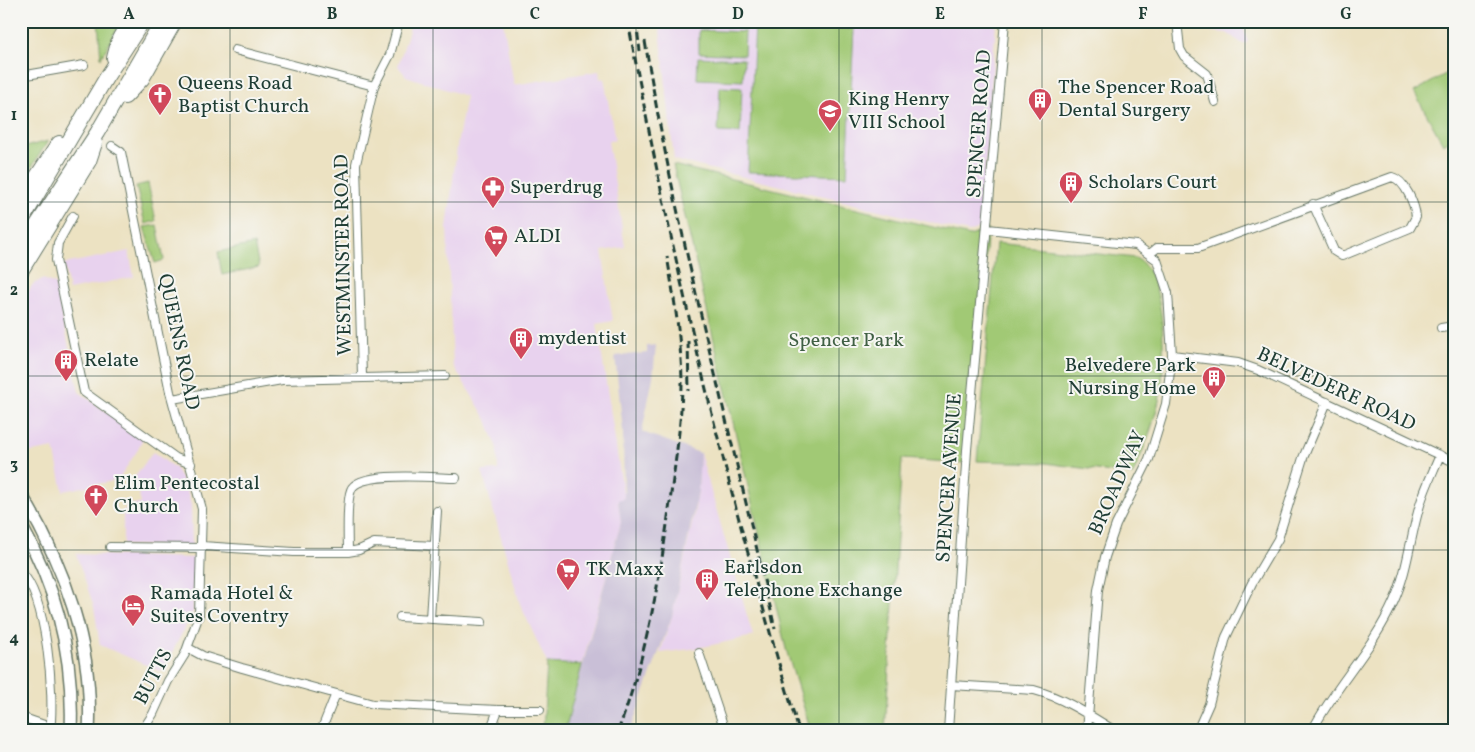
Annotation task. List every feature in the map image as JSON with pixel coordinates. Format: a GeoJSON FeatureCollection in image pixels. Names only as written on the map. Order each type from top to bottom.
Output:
{"type":"FeatureCollection","features":[{"type":"Feature","properties":{"kind":"highway"},"geometry":{"type":"LineString","coordinates":[[109,73],[119,40],[130,21]]}},
{"type":"Feature","properties":{"kind":"highway"},"geometry":{"type":"LineString","coordinates":[[21,222],[85,112],[143,21]]}},
{"type":"Feature","properties":{"kind":"highway"},"geometry":{"type":"LineString","coordinates":[[21,248],[97,133],[162,21]]}},
{"type":"Feature","properties":{"kind":"highway"},"geometry":{"type":"LineString","coordinates":[[106,118],[142,79],[175,21]]}},
{"type":"Feature","properties":{"kind":"highway"},"geometry":{"type":"LineString","coordinates":[[21,200],[52,151],[85,112]]}},
{"type":"Feature","properties":{"kind":"highway"},"geometry":{"type":"LineString","coordinates":[[21,271],[89,161],[97,133]]}},
{"type":"Feature","properties":{"kind":"main road"},"geometry":{"type":"LineString","coordinates":[[21,494],[57,559],[70,598],[82,642],[89,731]]}},
{"type":"Feature","properties":{"kind":"main road"},"geometry":{"type":"LineString","coordinates":[[21,525],[49,584],[64,636],[70,686],[70,731]]}},
{"type":"Feature","properties":{"kind":"street","name":"WESTMINSTER ROAD"},"geometry":{"type":"LineString","coordinates":[[362,376],[356,164],[374,86],[390,55],[399,21]]}},
{"type":"Feature","properties":{"kind":"street","name":"SPENCER ROAD"},"geometry":{"type":"LineString","coordinates":[[988,229],[1004,21]]}},
{"type":"Feature","properties":{"kind":"street"},"geometry":{"type":"LineString","coordinates":[[1177,21],[1180,49],[1184,56],[1207,74],[1215,102]]}},
{"type":"Feature","properties":{"kind":"street"},"geometry":{"type":"LineString","coordinates":[[235,50],[374,86]]}},
{"type":"Feature","properties":{"kind":"street"},"geometry":{"type":"LineString","coordinates":[[21,76],[84,65]]}},
{"type":"Feature","properties":{"kind":"street","name":"QUEENS ROAD"},"geometry":{"type":"LineString","coordinates":[[112,146],[121,152],[172,399],[202,509],[202,547]]}},
{"type":"Feature","properties":{"kind":"street"},"geometry":{"type":"LineString","coordinates":[[988,229],[1136,246],[1151,254],[1158,248],[1198,248],[1313,204],[1392,177],[1399,179],[1403,184],[1416,217],[1410,228],[1342,256],[1334,251],[1313,204]]}},
{"type":"Feature","properties":{"kind":"street"},"geometry":{"type":"LineString","coordinates":[[73,216],[58,244],[56,260],[84,392],[176,458],[191,464]]}},
{"type":"Feature","properties":{"kind":"street","name":"SPENCER AVENUE"},"geometry":{"type":"LineString","coordinates":[[948,731],[968,440],[988,229]]}},
{"type":"Feature","properties":{"kind":"street","name":"BROADWAY"},"geometry":{"type":"LineString","coordinates":[[1087,731],[1101,573],[1116,525],[1156,442],[1166,404],[1172,355],[1171,320],[1165,280],[1157,260],[1151,254]]}},
{"type":"Feature","properties":{"kind":"street"},"geometry":{"type":"LineString","coordinates":[[1441,328],[1454,326]]}},
{"type":"Feature","properties":{"kind":"street","name":"BELVEDERE ROAD"},"geometry":{"type":"LineString","coordinates":[[1172,355],[1238,363],[1275,376],[1454,462]]}},
{"type":"Feature","properties":{"kind":"street"},"geometry":{"type":"LineString","coordinates":[[172,399],[282,380],[362,376],[446,376]]}},
{"type":"Feature","properties":{"kind":"street"},"geometry":{"type":"LineString","coordinates":[[1197,731],[1209,704],[1226,637],[1252,583],[1278,538],[1303,458],[1327,402]]}},
{"type":"Feature","properties":{"kind":"street"},"geometry":{"type":"LineString","coordinates":[[1312,731],[1331,699],[1369,648],[1390,610],[1408,562],[1420,505],[1440,455]]}},
{"type":"Feature","properties":{"kind":"street"},"geometry":{"type":"LineString","coordinates":[[348,552],[350,490],[357,483],[371,477],[456,478]]}},
{"type":"Feature","properties":{"kind":"street"},"geometry":{"type":"LineString","coordinates":[[430,618],[437,511]]}},
{"type":"Feature","properties":{"kind":"street"},"geometry":{"type":"LineString","coordinates":[[110,547],[202,547],[294,552],[348,552],[359,550],[374,543],[435,546]]}},
{"type":"Feature","properties":{"kind":"street","name":"BUTTS"},"geometry":{"type":"LineString","coordinates":[[142,731],[188,648],[201,608],[202,547]]}},
{"type":"Feature","properties":{"kind":"street"},"geometry":{"type":"LineString","coordinates":[[21,572],[36,595],[42,620],[51,696],[50,729],[21,716]]}},
{"type":"Feature","properties":{"kind":"street"},"geometry":{"type":"LineString","coordinates":[[400,617],[482,622]]}},
{"type":"Feature","properties":{"kind":"street"},"geometry":{"type":"LineString","coordinates":[[188,648],[224,663],[335,696],[373,704],[498,710],[540,710]]}},
{"type":"Feature","properties":{"kind":"street"},"geometry":{"type":"LineString","coordinates":[[699,653],[725,731]]}},
{"type":"Feature","properties":{"kind":"street"},"geometry":{"type":"LineString","coordinates":[[951,685],[1034,690],[1054,696],[1115,731]]}},
{"type":"Feature","properties":{"kind":"street"},"geometry":{"type":"LineString","coordinates":[[321,731],[335,696]]}},
{"type":"Feature","properties":{"kind":"street"},"geometry":{"type":"LineString","coordinates":[[490,731],[498,710]]}},
{"type":"Feature","properties":{"kind":"shaded area"},"geometry":{"type":"Polygon","coordinates":[[[412,21],[503,21],[514,85],[599,71],[600,79],[604,78],[615,140],[608,141],[625,247],[602,251],[613,321],[597,324],[624,498],[618,501],[621,522],[582,665],[547,663],[520,604],[482,471],[498,470],[497,448],[487,420],[453,365],[447,228],[458,139],[466,96],[406,76],[398,66],[412,21]]]}},
{"type":"Feature","properties":{"kind":"shaded area","name":"King Henry VIII School"},"geometry":{"type":"Polygon","coordinates":[[[659,21],[996,21],[981,227],[969,232],[674,160],[659,21]]]}},
{"type":"Feature","properties":{"kind":"shaded area"},"geometry":{"type":"Polygon","coordinates":[[[1189,21],[1241,21],[1248,42],[1243,44],[1227,33],[1189,29],[1189,21]]]}},
{"type":"Feature","properties":{"kind":"shaded area"},"geometry":{"type":"Polygon","coordinates":[[[129,251],[134,277],[69,290],[64,264],[129,251]]]}},
{"type":"Feature","properties":{"kind":"shaded area"},"geometry":{"type":"Polygon","coordinates":[[[43,279],[55,284],[79,392],[143,438],[118,480],[63,491],[54,448],[21,454],[21,303],[33,284],[43,279]]]}},
{"type":"Feature","properties":{"kind":"shaded area"},"geometry":{"type":"Polygon","coordinates":[[[656,345],[653,377],[642,432],[700,453],[698,491],[672,616],[630,731],[565,731],[621,522],[618,500],[624,498],[623,431],[615,356],[647,353],[647,346],[656,345]]]}},
{"type":"Feature","properties":{"kind":"shaded area"},"geometry":{"type":"Polygon","coordinates":[[[153,452],[176,469],[186,487],[191,505],[192,546],[123,545],[123,510],[126,510],[126,504],[141,504],[138,488],[131,482],[153,452]]]}},
{"type":"Feature","properties":{"kind":"shaded area"},"geometry":{"type":"Polygon","coordinates":[[[700,453],[753,636],[698,648],[660,653],[672,616],[694,514],[698,491],[700,453]]]}},
{"type":"Feature","properties":{"kind":"shaded area"},"geometry":{"type":"Polygon","coordinates":[[[76,554],[194,558],[193,612],[163,670],[160,671],[100,645],[94,607],[76,554]]]}},
{"type":"Feature","properties":{"kind":"green space"},"geometry":{"type":"Polygon","coordinates":[[[98,21],[122,21],[101,58],[98,21]]]}},
{"type":"Feature","properties":{"kind":"green space"},"geometry":{"type":"Polygon","coordinates":[[[755,25],[854,29],[847,176],[748,172],[755,25]]]}},
{"type":"Feature","properties":{"kind":"green space"},"geometry":{"type":"Polygon","coordinates":[[[699,30],[745,32],[744,55],[699,53],[699,30]]]}},
{"type":"Feature","properties":{"kind":"green space"},"geometry":{"type":"Polygon","coordinates":[[[698,57],[744,59],[743,81],[697,79],[698,57]]]}},
{"type":"Feature","properties":{"kind":"green space"},"geometry":{"type":"Polygon","coordinates":[[[1454,69],[1454,138],[1443,144],[1414,92],[1454,69]]]}},
{"type":"Feature","properties":{"kind":"green space"},"geometry":{"type":"Polygon","coordinates":[[[720,87],[742,88],[740,133],[718,132],[720,87]]]}},
{"type":"Feature","properties":{"kind":"green space"},"geometry":{"type":"Polygon","coordinates":[[[48,141],[21,184],[21,148],[48,141]]]}},
{"type":"Feature","properties":{"kind":"green space","name":"Spencer Park"},"geometry":{"type":"Polygon","coordinates":[[[673,165],[970,236],[988,229],[966,463],[902,459],[885,731],[811,731],[786,649],[673,165]]]}},
{"type":"Feature","properties":{"kind":"green space"},"geometry":{"type":"Polygon","coordinates":[[[148,183],[156,221],[145,224],[136,186],[148,183]]]}},
{"type":"Feature","properties":{"kind":"green space"},"geometry":{"type":"Polygon","coordinates":[[[157,225],[164,260],[155,263],[144,227],[157,225]]]}},
{"type":"Feature","properties":{"kind":"green space"},"geometry":{"type":"Polygon","coordinates":[[[996,243],[1136,258],[1146,267],[1154,281],[1162,319],[1162,377],[1159,402],[1153,423],[1133,475],[1046,463],[977,461],[996,243]]]}},
{"type":"Feature","properties":{"kind":"green space"},"geometry":{"type":"Polygon","coordinates":[[[254,244],[259,267],[222,275],[218,252],[254,244]]]}},
{"type":"Feature","properties":{"kind":"green space"},"geometry":{"type":"Polygon","coordinates":[[[547,663],[582,665],[565,731],[543,731],[547,663]]]}},
{"type":"Feature","properties":{"kind":"railway"},"geometry":{"type":"LineString","coordinates":[[628,21],[663,200],[703,378],[725,467],[799,731]]}},
{"type":"Feature","properties":{"kind":"railway"},"geometry":{"type":"LineString","coordinates":[[636,21],[640,51]]}},
{"type":"Feature","properties":{"kind":"railway"},"geometry":{"type":"LineString","coordinates":[[645,41],[658,115],[689,262],[775,629]]}},
{"type":"Feature","properties":{"kind":"railway"},"geometry":{"type":"LineString","coordinates":[[618,731],[637,673],[652,614],[663,554],[678,438],[682,381],[677,318],[667,256]]}},
{"type":"Feature","properties":{"kind":"railway"},"geometry":{"type":"LineString","coordinates":[[688,341],[689,391]]}},
{"type":"Feature","properties":{"kind":"place","name":"Queens Road Baptist Church"},"geometry":{"type":"Point","coordinates":[160,116]}},
{"type":"Feature","properties":{"kind":"place","name":"The Spencer Road Dental Surgery"},"geometry":{"type":"Point","coordinates":[1040,121]}},
{"type":"Feature","properties":{"kind":"place","name":"King Henry VIII School"},"geometry":{"type":"Point","coordinates":[830,132]}},
{"type":"Feature","properties":{"kind":"place","name":"Scholars Court"},"geometry":{"type":"Point","coordinates":[1071,204]}},
{"type":"Feature","properties":{"kind":"place","name":"Superdrug"},"geometry":{"type":"Point","coordinates":[493,209]}},
{"type":"Feature","properties":{"kind":"place","name":"ALDI"},"geometry":{"type":"Point","coordinates":[496,258]}},
{"type":"Feature","properties":{"kind":"place","name":"mydentist"},"geometry":{"type":"Point","coordinates":[521,360]}},
{"type":"Feature","properties":{"kind":"place","name":"Relate"},"geometry":{"type":"Point","coordinates":[66,382]}},
{"type":"Feature","properties":{"kind":"place","name":"Belvedere Park Nursing Home"},"geometry":{"type":"Point","coordinates":[1214,399]}},
{"type":"Feature","properties":{"kind":"place","name":"Elim Pentecostal Church"},"geometry":{"type":"Point","coordinates":[96,517]}},
{"type":"Feature","properties":{"kind":"place","name":"TK Maxx"},"geometry":{"type":"Point","coordinates":[568,591]}},
{"type":"Feature","properties":{"kind":"place","name":"Earlsdon Telephone Exchange"},"geometry":{"type":"Point","coordinates":[707,601]}},
{"type":"Feature","properties":{"kind":"place","name":"Ramada Hotel & Suites Coventry"},"geometry":{"type":"Point","coordinates":[133,627]}}]}
